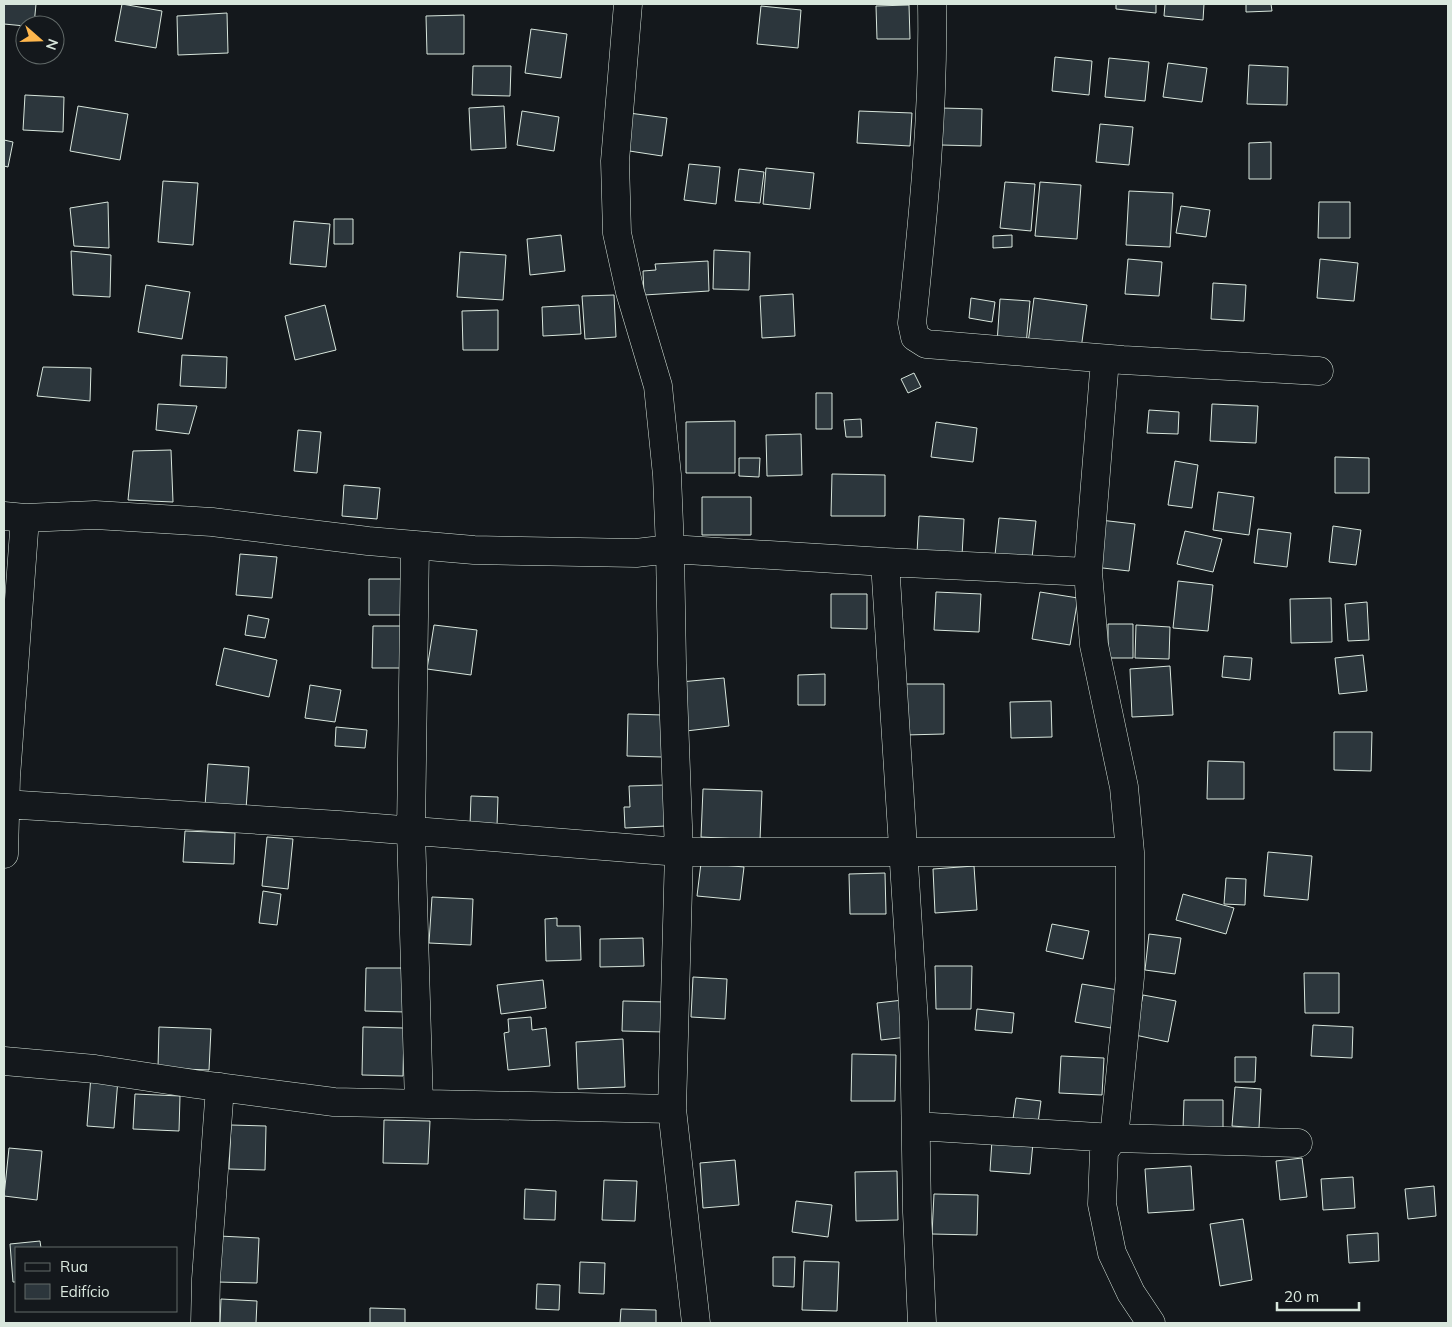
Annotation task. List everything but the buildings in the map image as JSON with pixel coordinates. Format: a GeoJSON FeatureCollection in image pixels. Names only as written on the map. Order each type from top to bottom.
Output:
{"type":"FeatureCollection","features":[{"type":"Feature","properties":{"kind":"street"},"geometry":{"type":"LineString","coordinates":[[628,4],[615,162],[617,233],[630,292],[658,386],[667,475],[679,852],[672,1109],[696,1323]]}},
{"type":"Feature","properties":{"kind":"street"},"geometry":{"type":"LineString","coordinates":[[932,4],[933,41],[925,192],[912,323],[915,337],[926,344],[1104,359],[1319,370]]}},
{"type":"Feature","properties":{"kind":"street"},"geometry":{"type":"LineString","coordinates":[[1104,359],[1088,572],[1094,645],[1124,787],[1130,852],[1130,977],[1114,1138],[1104,1151],[1102,1204],[1112,1253],[1130,1293],[1152,1323]]}},
{"type":"Feature","properties":{"kind":"street"},"geometry":{"type":"LineString","coordinates":[[4,854],[15,517],[95,515],[212,522],[474,550],[636,553],[670,549],[1088,572]]}},
{"type":"Feature","properties":{"kind":"street"},"geometry":{"type":"LineString","coordinates":[[415,545],[411,831],[419,1104]]}},
{"type":"Feature","properties":{"kind":"street"},"geometry":{"type":"LineString","coordinates":[[885,562],[914,1022],[917,1212],[922,1323]]}},
{"type":"Feature","properties":{"kind":"street"},"geometry":{"type":"LineString","coordinates":[[5,804],[411,831],[679,852],[1130,852]]}},
{"type":"Feature","properties":{"kind":"street"},"geometry":{"type":"LineString","coordinates":[[4,1061],[95,1069],[334,1102],[672,1109]]}},
{"type":"Feature","properties":{"kind":"street"},"geometry":{"type":"LineString","coordinates":[[205,1323],[206,1279],[220,1087]]}},
{"type":"Feature","properties":{"kind":"street"},"geometry":{"type":"LineString","coordinates":[[916,1126],[1114,1138],[1298,1143]]}}]}
